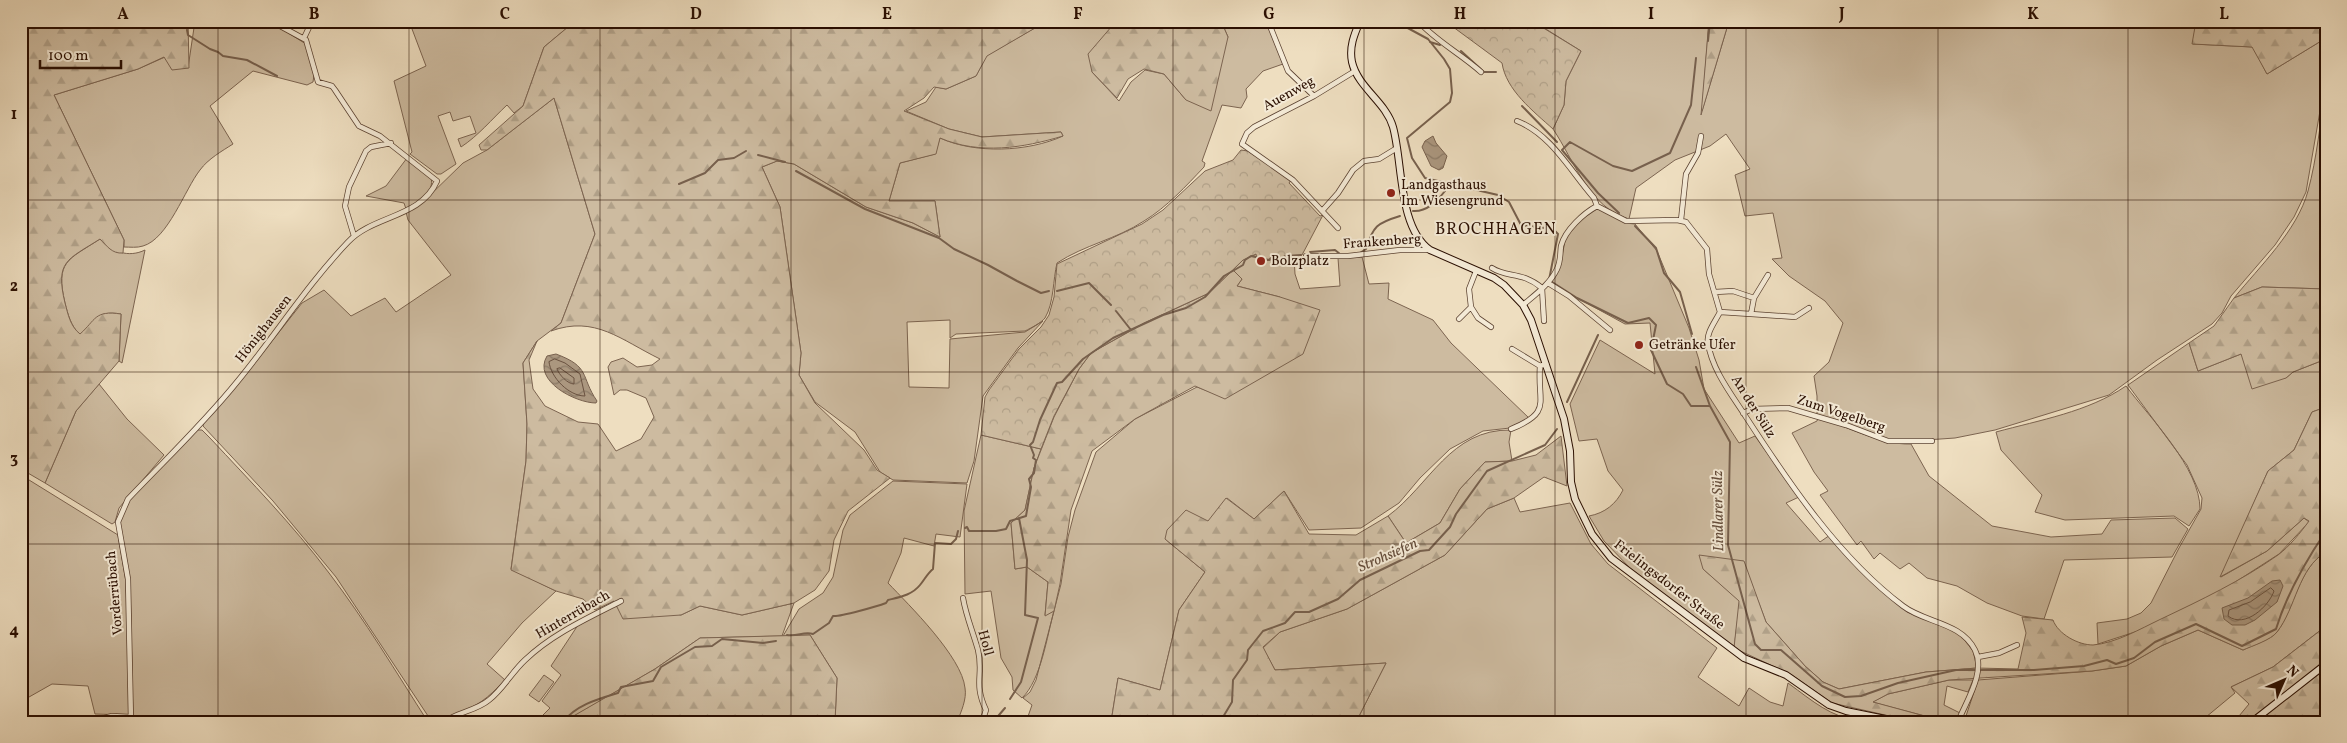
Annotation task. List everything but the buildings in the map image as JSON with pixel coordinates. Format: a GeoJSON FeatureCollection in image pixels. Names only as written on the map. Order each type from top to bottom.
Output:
{"type":"FeatureCollection","features":[{"type":"Feature","properties":{"kind":"main road","name":"Frielingsdorfer Straße"},"geometry":{"type":"LineString","coordinates":[[1360,21],[1352,43],[1351,56],[1355,71],[1386,113],[1392,126],[1405,199],[1413,229],[1424,246],[1504,285],[1523,305],[1531,320],[1543,365],[1568,434],[1571,482],[1575,499],[1592,534],[1611,558],[1744,658],[1786,675],[1828,704],[1846,711],[1900,722]]}},
{"type":"Feature","properties":{"kind":"main road"},"geometry":{"type":"LineString","coordinates":[[2252,722],[2326,664]]}},
{"type":"Feature","properties":{"kind":"street"},"geometry":{"type":"LineString","coordinates":[[271,21],[304,38],[312,21]]}},
{"type":"Feature","properties":{"kind":"street"},"geometry":{"type":"LineString","coordinates":[[1268,21],[1288,71],[1314,96]]}},
{"type":"Feature","properties":{"kind":"street"},"geometry":{"type":"LineString","coordinates":[[1418,21],[1427,31],[1462,54],[1481,72]]}},
{"type":"Feature","properties":{"kind":"street","name":"Hönighausen"},"geometry":{"type":"LineString","coordinates":[[190,435],[237,383],[334,257],[354,236],[412,207],[429,193],[437,181],[391,144],[359,126],[336,90],[332,86],[318,82],[308,42],[304,38]]}},
{"type":"Feature","properties":{"kind":"street","name":"Auenweg"},"geometry":{"type":"LineString","coordinates":[[1322,211],[1293,180],[1242,144],[1247,133],[1254,127],[1314,96],[1355,71]]}},
{"type":"Feature","properties":{"kind":"street"},"geometry":{"type":"LineString","coordinates":[[1517,121],[1534,129],[1548,141],[1594,198],[1597,206],[1626,221],[1682,220],[1686,222],[1707,250],[1709,274],[1720,312],[1795,317],[1809,308]]}},
{"type":"Feature","properties":{"kind":"street"},"geometry":{"type":"LineString","coordinates":[[1682,220],[1686,174],[1698,153],[1701,136]]}},
{"type":"Feature","properties":{"kind":"street"},"geometry":{"type":"LineString","coordinates":[[354,236],[345,206],[349,187],[366,151],[371,147],[391,144]]}},
{"type":"Feature","properties":{"kind":"street"},"geometry":{"type":"LineString","coordinates":[[1338,228],[1322,211],[1338,193],[1353,170],[1364,161],[1379,159],[1397,148]]}},
{"type":"Feature","properties":{"kind":"street"},"geometry":{"type":"LineString","coordinates":[[1523,305],[1548,283],[1552,277],[1558,267],[1561,245],[1565,236],[1581,218],[1597,206]]}},
{"type":"Feature","properties":{"kind":"street","name":"Frankenberg"},"geometry":{"type":"LineString","coordinates":[[1306,256],[1348,256],[1400,250],[1430,250]]}},
{"type":"Feature","properties":{"kind":"street"},"geometry":{"type":"LineString","coordinates":[[1492,268],[1521,275],[1533,280],[1542,288],[1544,321]]}},
{"type":"Feature","properties":{"kind":"street"},"geometry":{"type":"LineString","coordinates":[[1476,271],[1469,289],[1471,307],[1478,318],[1491,327]]}},
{"type":"Feature","properties":{"kind":"street"},"geometry":{"type":"LineString","coordinates":[[1751,314],[1754,298],[1768,275]]}},
{"type":"Feature","properties":{"kind":"street"},"geometry":{"type":"LineString","coordinates":[[1548,283],[1569,296],[1610,330]]}},
{"type":"Feature","properties":{"kind":"street"},"geometry":{"type":"LineString","coordinates":[[1714,292],[1733,290],[1754,298]]}},
{"type":"Feature","properties":{"kind":"street"},"geometry":{"type":"LineString","coordinates":[[1459,319],[1471,307]]}},
{"type":"Feature","properties":{"kind":"street","name":"An der Sülz"},"geometry":{"type":"LineString","coordinates":[[1720,312],[1708,335],[1708,343],[1723,382],[1790,484],[1860,568],[1903,606],[1964,635],[1978,657]]}},
{"type":"Feature","properties":{"kind":"street"},"geometry":{"type":"LineString","coordinates":[[1510,429],[1532,420],[1539,411],[1542,405],[1543,365],[1512,349]]}},
{"type":"Feature","properties":{"kind":"street","name":"Zum Vogelberg"},"geometry":{"type":"LineString","coordinates":[[1743,413],[1752,409],[1788,408],[1846,425],[1888,441],[1932,441]]}},
{"type":"Feature","properties":{"kind":"street","name":"Vorderrübach"},"geometry":{"type":"LineString","coordinates":[[89,722],[112,716],[131,719],[132,668],[128,579],[118,522],[128,499],[190,435]]}},
{"type":"Feature","properties":{"kind":"street","name":"Holl"},"geometry":{"type":"LineString","coordinates":[[963,598],[966,619],[980,660],[979,695],[986,710],[982,722]]}},
{"type":"Feature","properties":{"kind":"street","name":"Hinterrübach"},"geometry":{"type":"LineString","coordinates":[[444,722],[490,700],[525,660],[540,647],[570,628],[620,601]]}},
{"type":"Feature","properties":{"kind":"street"},"geometry":{"type":"LineString","coordinates":[[1958,722],[1977,672],[1978,657],[1999,653],[2017,645]]}},
{"type":"Feature","properties":{"kind":"green space"},"geometry":{"type":"Polygon","coordinates":[[[21,21],[188,21],[189,68],[172,70],[164,57],[138,69],[54,95],[124,240],[123,253],[119,253],[110,249],[100,239],[72,257],[66,263],[63,270],[62,289],[67,311],[72,324],[80,334],[100,315],[105,313],[121,314],[119,361],[76,411],[45,483],[21,469],[21,21]]]}},
{"type":"Feature","properties":{"kind":"green space"},"geometry":{"type":"Polygon","coordinates":[[[195,21],[269,21],[306,44],[314,75],[313,82],[307,85],[253,71],[210,106],[233,144],[203,166],[194,178],[168,224],[152,242],[143,246],[124,247],[124,240],[54,95],[138,69],[165,57],[188,68],[195,21]]]}},
{"type":"Feature","properties":{"kind":"green space"},"geometry":{"type":"Polygon","coordinates":[[[409,21],[579,21],[574,22],[544,47],[523,106],[514,113],[507,105],[479,133],[461,147],[458,139],[476,133],[470,116],[453,121],[450,112],[438,116],[456,164],[441,174],[437,174],[410,154],[412,152],[394,81],[426,66],[409,21]]]}},
{"type":"Feature","properties":{"kind":"green space"},"geometry":{"type":"Polygon","coordinates":[[[617,21],[618,24],[630,21],[1047,21],[987,56],[976,76],[946,89],[934,87],[924,98],[904,111],[949,129],[982,137],[1061,132],[1063,136],[1033,144],[1002,148],[970,147],[940,138],[936,154],[900,163],[889,201],[935,201],[940,237],[913,223],[866,207],[794,164],[777,161],[762,167],[780,207],[801,353],[799,375],[815,403],[864,450],[877,470],[890,478],[848,511],[834,540],[829,571],[815,590],[794,603],[742,615],[700,606],[681,615],[623,619],[614,601],[595,610],[583,599],[556,591],[511,570],[526,461],[527,424],[523,363],[537,341],[529,360],[533,389],[545,406],[578,422],[598,424],[616,451],[641,439],[654,417],[646,398],[627,390],[620,390],[614,395],[608,367],[611,362],[623,358],[637,367],[652,365],[660,359],[620,338],[595,328],[581,326],[551,331],[561,323],[595,234],[554,98],[487,150],[481,150],[479,145],[523,106],[544,47],[574,22],[617,21]]]}},
{"type":"Feature","properties":{"kind":"green space"},"geometry":{"type":"Polygon","coordinates":[[[1047,21],[1109,21],[1112,26],[1092,72],[1119,101],[1131,82],[1145,70],[1164,74],[1186,100],[1228,37],[1221,21],[1267,21],[1283,64],[1263,71],[1246,89],[1247,97],[1241,108],[1222,105],[1202,161],[1205,163],[1204,167],[1168,203],[1123,233],[1078,251],[1057,263],[1048,312],[1045,318],[1038,324],[1025,331],[956,334],[950,338],[950,320],[907,322],[909,387],[949,388],[950,339],[1025,332],[1043,321],[1018,348],[983,396],[974,461],[967,483],[893,480],[880,472],[855,432],[815,402],[799,375],[801,353],[780,207],[762,167],[777,161],[794,164],[866,207],[913,223],[940,237],[935,201],[889,201],[900,163],[935,154],[940,138],[969,147],[1001,149],[1034,145],[1063,136],[1061,132],[982,137],[949,129],[906,111],[926,102],[936,87],[946,89],[976,76],[986,56],[1047,21]]]}},
{"type":"Feature","properties":{"kind":"green space"},"geometry":{"type":"Polygon","coordinates":[[[1109,21],[1221,21],[1228,37],[1211,111],[1186,100],[1164,74],[1144,69],[1128,79],[1117,98],[1092,72],[1088,54],[1112,26],[1109,21]]]}},
{"type":"Feature","properties":{"kind":"green space"},"geometry":{"type":"Polygon","coordinates":[[[1445,21],[1532,21],[1581,51],[1566,81],[1564,105],[1553,129],[1515,91],[1509,82],[1502,63],[1445,21]]]}},
{"type":"Feature","properties":{"kind":"green space"},"geometry":{"type":"Polygon","coordinates":[[[1533,21],[1709,21],[1702,111],[1729,21],[2196,21],[2193,44],[2253,47],[2267,74],[2326,38],[2326,76],[2306,192],[2294,217],[2275,245],[2231,296],[2222,313],[2212,324],[2157,360],[2109,395],[1995,430],[1955,438],[1897,442],[1817,416],[1814,376],[1829,362],[1843,323],[1825,301],[1789,276],[1772,259],[1782,258],[1773,213],[1745,216],[1735,175],[1750,169],[1726,134],[1710,146],[1675,160],[1636,188],[1629,219],[1615,213],[1603,205],[1584,182],[1553,129],[1564,105],[1566,81],[1581,51],[1533,21]]]}},
{"type":"Feature","properties":{"kind":"green space"},"geometry":{"type":"Polygon","coordinates":[[[1709,21],[1729,21],[1701,115],[1709,21]]]}},
{"type":"Feature","properties":{"kind":"green space"},"geometry":{"type":"Polygon","coordinates":[[[2196,21],[2326,21],[2326,38],[2267,74],[2252,47],[2192,44],[2196,21]]]}},
{"type":"Feature","properties":{"kind":"green space"},"geometry":{"type":"Polygon","coordinates":[[[2326,88],[2326,289],[2262,287],[2234,298],[2277,248],[2303,206],[2314,166],[2326,88]]]}},
{"type":"Feature","properties":{"kind":"green space"},"geometry":{"type":"Polygon","coordinates":[[[554,98],[595,234],[561,323],[537,341],[523,363],[527,424],[526,461],[511,569],[556,591],[522,623],[487,664],[505,680],[476,705],[443,720],[432,722],[336,577],[273,501],[203,426],[204,422],[238,384],[302,303],[324,290],[351,316],[385,298],[396,312],[451,275],[408,220],[406,212],[425,200],[463,163],[487,150],[554,98]]]}},
{"type":"Feature","properties":{"kind":"green space"},"geometry":{"type":"Polygon","coordinates":[[[1241,150],[1248,151],[1291,180],[1289,183],[1320,216],[1323,215],[1302,255],[1264,261],[1257,259],[1256,254],[1243,260],[1209,293],[1144,323],[1091,353],[1079,369],[1054,416],[1041,449],[981,435],[985,397],[1019,349],[1041,327],[1049,315],[1054,297],[1057,264],[1142,224],[1163,210],[1205,171],[1233,160],[1241,150]]]}},
{"type":"Feature","properties":{"kind":"green space"},"geometry":{"type":"Polygon","coordinates":[[[407,158],[431,177],[432,183],[430,188],[420,200],[406,209],[404,203],[366,196],[386,186],[407,158]]]}},
{"type":"Feature","properties":{"kind":"green space"},"geometry":{"type":"Polygon","coordinates":[[[1597,209],[1625,222],[1635,224],[1657,251],[1689,328],[1699,360],[1704,389],[1739,443],[1755,436],[1799,497],[1786,503],[1820,542],[1830,535],[1862,572],[1907,612],[1959,633],[1973,651],[1977,668],[1926,672],[1839,689],[1823,682],[1805,666],[1766,622],[1743,561],[1703,569],[1740,601],[1734,648],[1631,569],[1604,541],[1589,516],[1600,513],[1609,507],[1617,500],[1623,490],[1608,471],[1597,439],[1579,441],[1570,404],[1600,340],[1655,374],[1650,323],[1625,324],[1550,283],[1560,265],[1566,237],[1582,219],[1597,209]]]}},
{"type":"Feature","properties":{"kind":"green space"},"geometry":{"type":"Polygon","coordinates":[[[100,239],[104,244],[121,252],[133,253],[145,250],[122,363],[119,361],[121,314],[107,313],[97,317],[80,335],[70,320],[62,289],[63,270],[67,263],[72,257],[100,239]]]}},
{"type":"Feature","properties":{"kind":"green space"},"geometry":{"type":"Polygon","coordinates":[[[1257,254],[1294,258],[1295,274],[1300,289],[1340,286],[1338,258],[1362,257],[1369,284],[1389,283],[1388,299],[1433,320],[1451,343],[1530,419],[1510,428],[1483,431],[1450,449],[1420,478],[1399,503],[1361,528],[1309,530],[1284,491],[1254,519],[1227,498],[1208,522],[1165,539],[1205,572],[1179,610],[1160,690],[1118,678],[1111,722],[1026,722],[1032,705],[1023,698],[1030,692],[1036,680],[1061,584],[1068,537],[1075,510],[1096,452],[1135,419],[1197,387],[1226,398],[1280,297],[1237,286],[1242,279],[1233,270],[1243,260],[1257,254]]]}},
{"type":"Feature","properties":{"kind":"green space"},"geometry":{"type":"Polygon","coordinates":[[[1233,270],[1242,279],[1237,286],[1320,310],[1303,354],[1225,399],[1195,386],[1135,419],[1092,451],[1071,510],[1054,611],[1045,616],[1048,582],[1027,567],[1015,569],[1011,523],[1025,510],[1034,468],[1054,417],[1079,369],[1091,353],[1143,324],[1209,293],[1233,270]]]}},
{"type":"Feature","properties":{"kind":"green space"},"geometry":{"type":"Polygon","coordinates":[[[2262,287],[2326,289],[2326,359],[2293,372],[2286,378],[2252,389],[2241,354],[2198,371],[2189,343],[2214,326],[2234,298],[2262,287]]]}},
{"type":"Feature","properties":{"kind":"green space"},"geometry":{"type":"Polygon","coordinates":[[[2189,343],[2198,371],[2241,354],[2286,378],[2293,372],[2326,359],[2326,407],[2312,412],[2294,450],[2268,471],[2221,577],[2267,551],[2304,518],[2309,522],[2279,554],[2223,590],[2141,630],[2098,644],[2097,623],[2127,619],[2141,613],[2151,603],[2201,509],[2202,498],[2187,465],[2128,385],[2189,343]]]}},
{"type":"Feature","properties":{"kind":"green space"},"geometry":{"type":"Polygon","coordinates":[[[99,384],[127,419],[164,455],[119,508],[115,522],[112,524],[45,483],[76,411],[99,384]]]}},
{"type":"Feature","properties":{"kind":"green space"},"geometry":{"type":"Polygon","coordinates":[[[2126,386],[2172,444],[2192,477],[2198,493],[2200,509],[2189,526],[2174,516],[2065,520],[2035,512],[2042,495],[2001,450],[1996,432],[2080,409],[2126,386]]]}},
{"type":"Feature","properties":{"kind":"green space"},"geometry":{"type":"Polygon","coordinates":[[[2326,407],[2326,552],[2309,568],[2289,612],[2274,635],[2243,650],[2198,630],[2161,646],[2126,666],[2092,671],[1949,680],[1888,694],[1873,702],[1947,722],[1916,722],[1832,703],[1792,675],[1734,648],[1739,601],[1703,569],[1699,555],[1744,561],[1766,622],[1805,666],[1823,682],[1839,689],[1926,672],[1977,668],[2018,669],[2026,633],[2022,617],[2053,620],[2059,630],[2075,641],[2093,645],[2102,644],[2128,635],[2206,597],[2235,582],[2282,552],[2309,521],[2304,518],[2267,551],[2220,577],[2268,471],[2294,450],[2312,412],[2326,407]]]}},
{"type":"Feature","properties":{"kind":"green space"},"geometry":{"type":"Polygon","coordinates":[[[1818,418],[1876,438],[1911,444],[1929,476],[1992,526],[2051,537],[2102,534],[2111,520],[2175,518],[2188,529],[2172,557],[2064,560],[2044,619],[2022,616],[1987,603],[1957,586],[1927,578],[1909,563],[1900,569],[1880,553],[1874,559],[1861,541],[1857,545],[1820,495],[1828,491],[1814,472],[1792,433],[1817,421],[1818,418]]]}},
{"type":"Feature","properties":{"kind":"green space"},"geometry":{"type":"Polygon","coordinates":[[[197,430],[202,430],[210,438],[315,555],[368,628],[428,722],[133,722],[130,580],[119,522],[129,500],[197,430]]]}},
{"type":"Feature","properties":{"kind":"green space"},"geometry":{"type":"Polygon","coordinates":[[[1511,430],[1509,442],[1512,461],[1485,462],[1460,489],[1440,523],[1406,543],[1388,516],[1456,449],[1472,439],[1490,432],[1511,430]]]}},
{"type":"Feature","properties":{"kind":"green space"},"geometry":{"type":"Polygon","coordinates":[[[981,435],[1041,449],[1034,468],[1025,510],[1011,523],[1015,569],[1027,567],[1048,582],[1045,615],[1054,611],[1039,669],[1029,690],[1022,698],[1013,690],[1012,677],[1001,658],[991,591],[965,594],[964,511],[981,435]]]}},
{"type":"Feature","properties":{"kind":"green space"},"geometry":{"type":"Polygon","coordinates":[[[1561,436],[1567,486],[1544,477],[1514,498],[1487,509],[1445,555],[1347,609],[1280,632],[1263,647],[1275,670],[1386,663],[1356,722],[1111,722],[1118,678],[1160,690],[1179,610],[1205,572],[1165,539],[1167,530],[1186,510],[1208,521],[1226,498],[1254,519],[1284,491],[1309,534],[1356,535],[1388,516],[1406,543],[1440,523],[1460,489],[1485,462],[1512,461],[1536,455],[1561,436]]]}},
{"type":"Feature","properties":{"kind":"green space"},"geometry":{"type":"Polygon","coordinates":[[[21,475],[118,535],[126,582],[130,712],[128,715],[95,714],[88,686],[52,684],[22,701],[27,714],[21,722],[21,475]]]}},
{"type":"Feature","properties":{"kind":"green space"},"geometry":{"type":"Polygon","coordinates":[[[893,481],[967,484],[960,537],[936,534],[934,546],[904,538],[901,553],[888,583],[933,632],[945,647],[962,675],[965,697],[957,722],[835,722],[837,678],[810,635],[783,636],[799,609],[823,593],[833,577],[843,530],[850,515],[893,481]]]}},
{"type":"Feature","properties":{"kind":"green space"},"geometry":{"type":"Polygon","coordinates":[[[1514,498],[1520,512],[1570,503],[1591,544],[1608,564],[1717,648],[1698,677],[1739,706],[1749,688],[1770,702],[1783,706],[1788,683],[1831,712],[1861,722],[1356,722],[1386,663],[1275,670],[1263,648],[1280,632],[1347,609],[1445,555],[1487,509],[1514,498]]]}},
{"type":"Feature","properties":{"kind":"green space"},"geometry":{"type":"Polygon","coordinates":[[[2326,552],[2326,626],[2273,667],[2231,687],[2235,693],[2200,722],[1964,722],[1978,680],[2092,671],[2126,666],[2161,646],[2198,630],[2243,650],[2266,640],[2277,632],[2283,622],[2309,568],[2326,552]]]}},
{"type":"Feature","properties":{"kind":"green space"},"geometry":{"type":"Polygon","coordinates":[[[614,601],[681,615],[700,606],[742,615],[794,603],[782,636],[700,638],[655,669],[571,718],[573,722],[536,722],[550,708],[542,701],[561,675],[551,666],[578,625],[613,607],[614,601]]]}},
{"type":"Feature","properties":{"kind":"green space"},"geometry":{"type":"Polygon","coordinates":[[[2326,626],[2326,722],[2234,722],[2249,704],[2231,687],[2273,667],[2326,626]]]}},
{"type":"Feature","properties":{"kind":"green space"},"geometry":{"type":"Polygon","coordinates":[[[810,635],[837,678],[835,722],[629,722],[623,718],[615,722],[573,722],[570,718],[655,669],[700,638],[810,635]]]}},
{"type":"Feature","properties":{"kind":"green space"},"geometry":{"type":"Polygon","coordinates":[[[544,675],[554,682],[539,702],[529,695],[544,675]]]}},
{"type":"Feature","properties":{"kind":"green space"},"geometry":{"type":"Polygon","coordinates":[[[1949,680],[1973,680],[1968,692],[1947,686],[1944,705],[1960,713],[1956,722],[1947,722],[1872,702],[1888,694],[1949,680]]]}},
{"type":"Feature","properties":{"kind":"water"},"geometry":{"type":"Polygon","coordinates":[[[1433,136],[1436,143],[1447,156],[1443,168],[1439,170],[1431,166],[1422,147],[1425,141],[1433,136]]]}},
{"type":"Feature","properties":{"kind":"water"},"geometry":{"type":"Polygon","coordinates":[[[556,354],[575,363],[580,368],[597,401],[596,403],[568,395],[551,382],[546,374],[544,365],[547,356],[556,354]]]}},
{"type":"Feature","properties":{"kind":"water"},"geometry":{"type":"Polygon","coordinates":[[[2280,580],[2283,586],[2277,602],[2255,620],[2245,625],[2232,625],[2224,619],[2222,608],[2248,598],[2272,581],[2280,580]]]}},
{"type":"Feature","properties":{"kind":"waterway","name":"Lindlarer Sülz"},"geometry":{"type":"LineString","coordinates":[[1401,21],[1404,26],[1428,39],[1444,59],[1450,69],[1452,93],[1450,102],[1407,138],[1412,158],[1425,178],[1498,195],[1509,202],[1521,225],[1553,229],[1558,234],[1549,280],[1577,298],[1628,323],[1649,318],[1656,325],[1651,350],[1667,384],[1683,394],[1691,406],[1710,406],[1730,442],[1728,545],[1755,644],[1761,650],[1781,650],[1822,686],[1845,697],[1861,696],[1898,683],[1956,670],[2034,670],[2084,666],[2107,660],[2116,664],[2134,658],[2155,642],[2196,624],[2242,646],[2276,629],[2297,578],[2326,531]]}},
{"type":"Feature","properties":{"kind":"waterway"},"geometry":{"type":"LineString","coordinates":[[1708,41],[1710,21]]}},
{"type":"Feature","properties":{"kind":"waterway"},"geometry":{"type":"LineString","coordinates":[[187,30],[188,35],[223,56],[247,60],[277,76]]}},
{"type":"Feature","properties":{"kind":"waterway","name":"Lindlarer Sülz"},"geometry":{"type":"LineString","coordinates":[[1430,42],[1440,45]]}},
{"type":"Feature","properties":{"kind":"waterway"},"geometry":{"type":"LineString","coordinates":[[1461,51],[1484,72],[1496,72]]}},
{"type":"Feature","properties":{"kind":"waterway"},"geometry":{"type":"LineString","coordinates":[[1619,213],[1598,193],[1562,150],[1570,142],[1613,166],[1632,171],[1670,153],[1691,105],[1696,58]]}},
{"type":"Feature","properties":{"kind":"waterway"},"geometry":{"type":"LineString","coordinates":[[1522,106],[1557,142]]}},
{"type":"Feature","properties":{"kind":"waterway"},"geometry":{"type":"LineString","coordinates":[[679,184],[705,173],[718,160],[734,158],[746,151]]}},
{"type":"Feature","properties":{"kind":"waterway"},"geometry":{"type":"LineString","coordinates":[[758,155],[785,162]]}},
{"type":"Feature","properties":{"kind":"waterway"},"geometry":{"type":"LineString","coordinates":[[796,171],[865,209],[939,238],[954,249],[1041,293],[1049,291]]}},
{"type":"Feature","properties":{"kind":"waterway"},"geometry":{"type":"LineString","coordinates":[[1413,211],[1423,210],[1435,202],[1445,191],[1444,184]]}},
{"type":"Feature","properties":{"kind":"waterway"},"geometry":{"type":"LineString","coordinates":[[1360,253],[1366,249],[1371,235],[1381,223],[1400,216]]}},
{"type":"Feature","properties":{"kind":"waterway"},"geometry":{"type":"LineString","coordinates":[[1635,226],[1656,248],[1664,273],[1680,292],[1692,334]]}},
{"type":"Feature","properties":{"kind":"waterway"},"geometry":{"type":"LineString","coordinates":[[1310,252],[1335,250],[1340,254]]}},
{"type":"Feature","properties":{"kind":"waterway"},"geometry":{"type":"LineString","coordinates":[[965,528],[967,527],[969,531],[996,531],[1006,529],[1010,521],[1026,516],[1031,487],[1029,479],[1034,473],[1036,460],[1033,458],[1034,455],[1030,445],[1033,442],[1040,420],[1057,383],[1062,382],[1083,359],[1113,338],[1163,315],[1186,308],[1205,297],[1224,276],[1243,265],[1245,260],[1251,256],[1269,260],[1272,257],[1280,259],[1285,256],[1301,255]]}},
{"type":"Feature","properties":{"kind":"waterway"},"geometry":{"type":"LineString","coordinates":[[1057,291],[1089,283],[1111,305]]}},
{"type":"Feature","properties":{"kind":"waterway"},"geometry":{"type":"LineString","coordinates":[[1116,311],[1131,330]]}},
{"type":"Feature","properties":{"kind":"waterway","name":"Strohsiefen"},"geometry":{"type":"LineString","coordinates":[[1567,402],[1598,335]]}},
{"type":"Feature","properties":{"kind":"waterway"},"geometry":{"type":"LineString","coordinates":[[1696,367],[1710,406]]}},
{"type":"Feature","properties":{"kind":"waterway","name":"Strohsiefen"},"geometry":{"type":"LineString","coordinates":[[1220,722],[1232,702],[1233,680],[1247,660],[1248,650],[1263,631],[1285,623],[1295,612],[1309,612],[1338,599],[1360,580],[1420,551],[1429,550],[1450,527],[1456,514],[1487,471],[1545,445],[1557,429]]}},
{"type":"Feature","properties":{"kind":"waterway"},"geometry":{"type":"LineString","coordinates":[[1010,699],[1021,682],[1038,618],[1025,615],[1027,560],[1019,518]]}},
{"type":"Feature","properties":{"kind":"waterway"},"geometry":{"type":"LineString","coordinates":[[787,635],[813,634],[829,623],[833,616],[886,603],[888,600],[913,591],[933,569],[935,543],[951,544],[956,539],[958,531]]}},
{"type":"Feature","properties":{"kind":"waterway"},"geometry":{"type":"LineString","coordinates":[[563,722],[574,711],[595,700],[618,693],[621,687],[653,681],[661,667],[695,647],[712,646],[722,639],[763,643],[776,641]]}},
{"type":"Feature","properties":{"kind":"waterway"},"geometry":{"type":"LineString","coordinates":[[993,722],[1005,708]]}},
{"type":"Feature","properties":{"kind":"place","name":"Landgasthaus Im Wiesengrund"},"geometry":{"type":"Point","coordinates":[1391,193]}},
{"type":"Feature","properties":{"kind":"place","name":"Bolzplatz"},"geometry":{"type":"Point","coordinates":[1261,261]}},
{"type":"Feature","properties":{"kind":"place","name":"Getränke Ufer"},"geometry":{"type":"Point","coordinates":[1639,345]}},
{"type":"Feature","properties":{"kind":"district","name":"BROCHHAGEN"},"geometry":{"type":"Point","coordinates":[1496,230]}}]}
